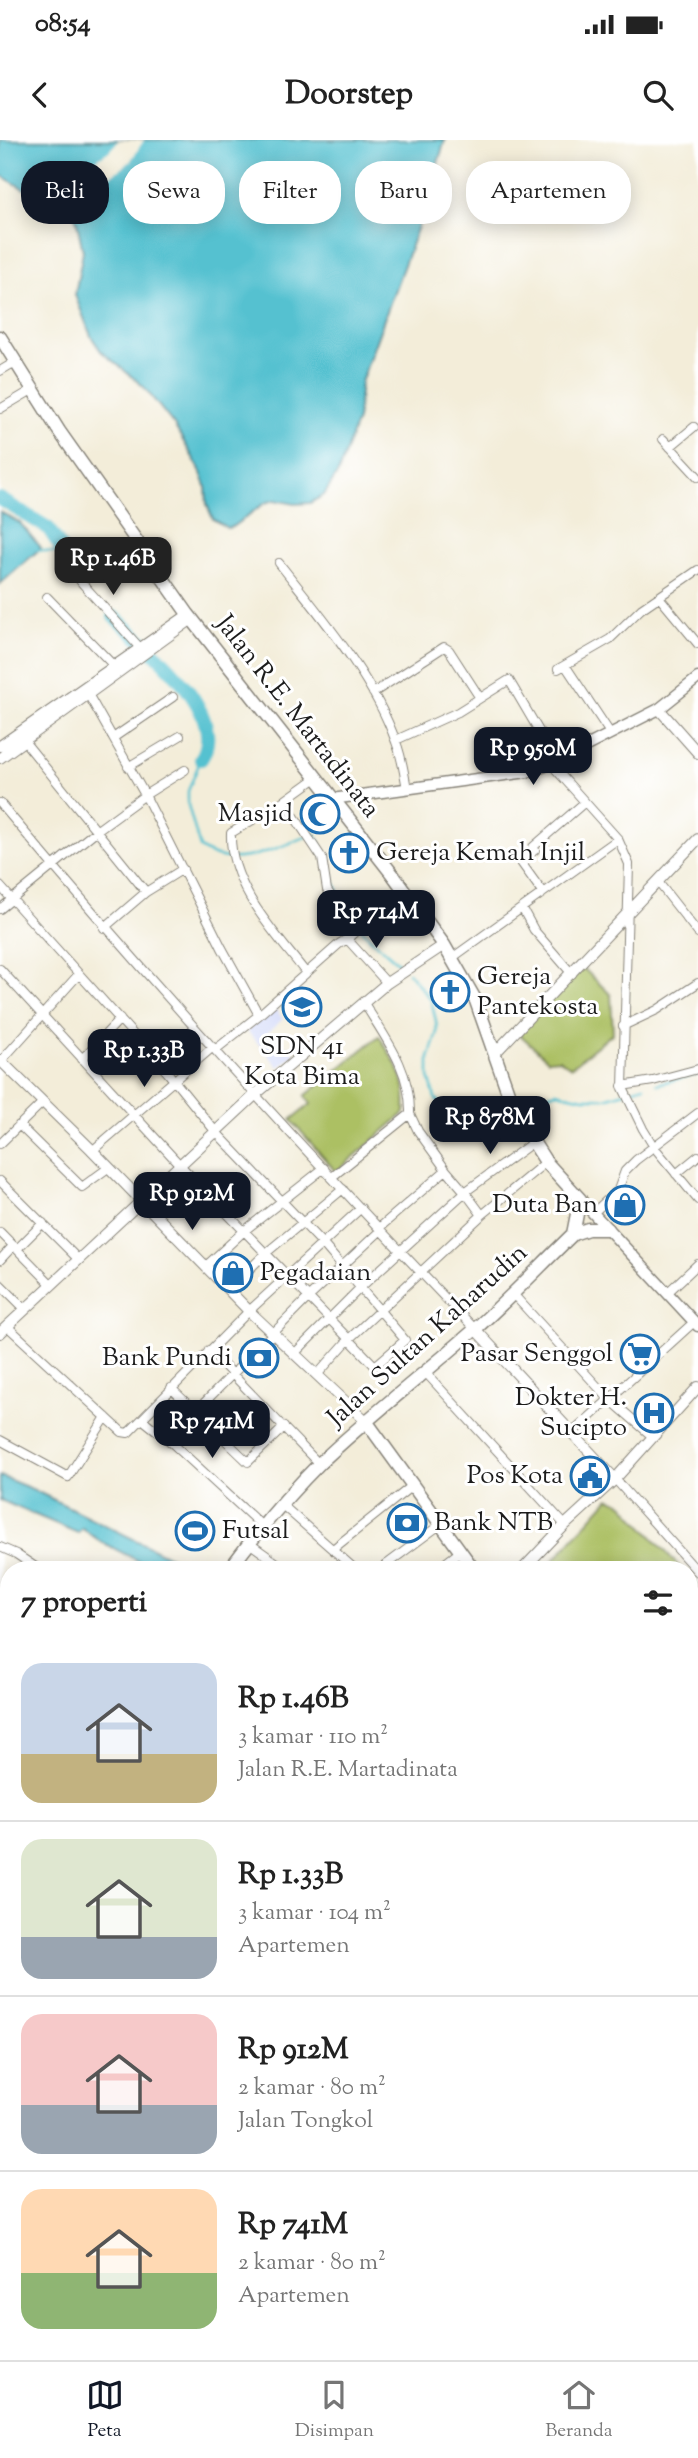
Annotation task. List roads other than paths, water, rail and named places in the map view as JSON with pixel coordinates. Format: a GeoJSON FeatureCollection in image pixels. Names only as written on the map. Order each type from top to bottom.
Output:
{"type":"FeatureCollection","features":[{"type":"Feature","properties":{"kind":"highway","name":"Jalan R.E. Martadinata"},"geometry":{"type":"LineString","coordinates":[[0,337],[32,390],[190,617],[444,945],[476,1001],[516,1115],[532,1143],[580,1199]]}},
{"type":"Feature","properties":{"kind":"highway"},"geometry":{"type":"LineString","coordinates":[[580,1199],[573,1234],[589,1229],[607,1228]]}},
{"type":"Feature","properties":{"kind":"highway","name":"Jalan Sultan Kaharudin"},"geometry":{"type":"LineString","coordinates":[[236,1561],[262,1526],[319,1464],[475,1329],[573,1234]]}},
{"type":"Feature","properties":{"kind":"highway"},"geometry":{"type":"LineString","coordinates":[[366,1421],[468,1561]]}},
{"type":"Feature","properties":{"kind":"main road"},"geometry":{"type":"LineString","coordinates":[[332,799],[527,772],[554,762],[659,709],[698,678]]}},
{"type":"Feature","properties":{"kind":"main road"},"geometry":{"type":"LineString","coordinates":[[580,1199],[696,1324]]}},
{"type":"Feature","properties":{"kind":"street"},"geometry":{"type":"LineString","coordinates":[[0,371],[15,362]]}},
{"type":"Feature","properties":{"kind":"street"},"geometry":{"type":"LineString","coordinates":[[0,410],[32,390]]}},
{"type":"Feature","properties":{"kind":"street"},"geometry":{"type":"LineString","coordinates":[[670,447],[694,427]]}},
{"type":"Feature","properties":{"kind":"street"},"geometry":{"type":"LineString","coordinates":[[663,439],[698,477]]}},
{"type":"Feature","properties":{"kind":"street"},"geometry":{"type":"LineString","coordinates":[[66,562],[143,649]]}},
{"type":"Feature","properties":{"kind":"street"},"geometry":{"type":"LineString","coordinates":[[279,563],[328,626],[373,693],[396,740],[407,789]]}},
{"type":"Feature","properties":{"kind":"street"},"geometry":{"type":"LineString","coordinates":[[610,733],[561,667],[610,639],[632,616],[698,570]]}},
{"type":"Feature","properties":{"kind":"street"},"geometry":{"type":"LineString","coordinates":[[47,597],[114,666]]}},
{"type":"Feature","properties":{"kind":"street"},"geometry":{"type":"LineString","coordinates":[[659,597],[698,644]]}},
{"type":"Feature","properties":{"kind":"street"},"geometry":{"type":"LineString","coordinates":[[0,746],[114,666],[190,617]]}},
{"type":"Feature","properties":{"kind":"street"},"geometry":{"type":"LineString","coordinates":[[373,693],[444,647],[449,650],[480,698]]}},
{"type":"Feature","properties":{"kind":"street"},"geometry":{"type":"LineString","coordinates":[[0,758],[88,694],[143,649]]}},
{"type":"Feature","properties":{"kind":"street"},"geometry":{"type":"LineString","coordinates":[[396,740],[458,712],[503,681],[510,680],[554,762],[618,839],[629,864],[623,1026],[624,1090],[654,1147],[697,1198]]}},
{"type":"Feature","properties":{"kind":"street"},"geometry":{"type":"LineString","coordinates":[[88,694],[145,795],[259,1015]]}},
{"type":"Feature","properties":{"kind":"street"},"geometry":{"type":"LineString","coordinates":[[113,738],[173,697]]}},
{"type":"Feature","properties":{"kind":"street"},"geometry":{"type":"LineString","coordinates":[[659,709],[698,754]]}},
{"type":"Feature","properties":{"kind":"street"},"geometry":{"type":"LineString","coordinates":[[128,767],[180,736]]}},
{"type":"Feature","properties":{"kind":"street"},"geometry":{"type":"LineString","coordinates":[[24,741],[146,892]]}},
{"type":"Feature","properties":{"kind":"street"},"geometry":{"type":"LineString","coordinates":[[0,909],[96,831],[185,770]]}},
{"type":"Feature","properties":{"kind":"street"},"geometry":{"type":"LineString","coordinates":[[306,973],[252,900],[238,872],[231,833],[316,778]]}},
{"type":"Feature","properties":{"kind":"street"},"geometry":{"type":"LineString","coordinates":[[92,1151],[259,1015],[355,932],[327,890],[321,858],[284,801]]}},
{"type":"Feature","properties":{"kind":"street"},"geometry":{"type":"LineString","coordinates":[[543,893],[520,861],[585,802]]}},
{"type":"Feature","properties":{"kind":"street"},"geometry":{"type":"LineString","coordinates":[[0,803],[104,928],[688,1561]]}},
{"type":"Feature","properties":{"kind":"street"},"geometry":{"type":"LineString","coordinates":[[452,958],[618,839]]}},
{"type":"Feature","properties":{"kind":"street"},"geometry":{"type":"LineString","coordinates":[[495,1053],[698,839]]}},
{"type":"Feature","properties":{"kind":"street"},"geometry":{"type":"LineString","coordinates":[[104,928],[146,892],[183,869]]}},
{"type":"Feature","properties":{"kind":"street"},"geometry":{"type":"LineString","coordinates":[[657,882],[698,933]]}},
{"type":"Feature","properties":{"kind":"street"},"geometry":{"type":"LineString","coordinates":[[0,886],[175,1081],[215,1131],[361,1286],[405,1340],[375,1366],[180,1165],[0,970]]}},
{"type":"Feature","properties":{"kind":"street"},"geometry":{"type":"LineString","coordinates":[[522,908],[534,930],[572,974]]}},
{"type":"Feature","properties":{"kind":"street"},"geometry":{"type":"LineString","coordinates":[[347,939],[387,983]]}},
{"type":"Feature","properties":{"kind":"street"},"geometry":{"type":"LineString","coordinates":[[361,1208],[249,1311],[125,1434],[4,1329],[256,1094],[387,983],[444,945]]}},
{"type":"Feature","properties":{"kind":"street"},"geometry":{"type":"LineString","coordinates":[[79,974],[1,1065],[43,1102],[272,1335],[366,1421]]}},
{"type":"Feature","properties":{"kind":"street"},"geometry":{"type":"LineString","coordinates":[[623,1026],[657,1010],[698,983]]}},
{"type":"Feature","properties":{"kind":"street"},"geometry":{"type":"LineString","coordinates":[[364,1003],[405,1074],[410,1094],[410,1114],[418,1131],[482,1215]]}},
{"type":"Feature","properties":{"kind":"street"},"geometry":{"type":"LineString","coordinates":[[82,1059],[120,1019]]}},
{"type":"Feature","properties":{"kind":"street"},"geometry":{"type":"LineString","coordinates":[[624,1090],[698,1069]]}},
{"type":"Feature","properties":{"kind":"street"},"geometry":{"type":"LineString","coordinates":[[0,1144],[43,1102]]}},
{"type":"Feature","properties":{"kind":"street"},"geometry":{"type":"LineString","coordinates":[[593,1213],[618,1190],[625,1171],[698,1113]]}},
{"type":"Feature","properties":{"kind":"street"},"geometry":{"type":"LineString","coordinates":[[332,1177],[410,1114]]}},
{"type":"Feature","properties":{"kind":"street"},"geometry":{"type":"LineString","coordinates":[[19,1125],[82,1187],[108,1168]]}},
{"type":"Feature","properties":{"kind":"street"},"geometry":{"type":"LineString","coordinates":[[294,1354],[361,1286],[465,1192],[532,1143]]}},
{"type":"Feature","properties":{"kind":"street"},"geometry":{"type":"LineString","coordinates":[[676,1174],[698,1156]]}},
{"type":"Feature","properties":{"kind":"street"},"geometry":{"type":"LineString","coordinates":[[317,1375],[380,1309],[482,1215],[547,1162]]}},
{"type":"Feature","properties":{"kind":"street"},"geometry":{"type":"LineString","coordinates":[[205,1266],[244,1231],[324,1168]]}},
{"type":"Feature","properties":{"kind":"street"},"geometry":{"type":"LineString","coordinates":[[195,1412],[309,1297],[446,1170]]}},
{"type":"Feature","properties":{"kind":"street"},"geometry":{"type":"LineString","coordinates":[[0,1181],[78,1259]]}},
{"type":"Feature","properties":{"kind":"street"},"geometry":{"type":"LineString","coordinates":[[228,1290],[301,1222],[343,1189]]}},
{"type":"Feature","properties":{"kind":"street"},"geometry":{"type":"LineString","coordinates":[[0,1260],[43,1223]]}},
{"type":"Feature","properties":{"kind":"street"},"geometry":{"type":"LineString","coordinates":[[0,1232],[51,1284]]}},
{"type":"Feature","properties":{"kind":"street"},"geometry":{"type":"LineString","coordinates":[[667,1293],[698,1264]]}},
{"type":"Feature","properties":{"kind":"street"},"geometry":{"type":"LineString","coordinates":[[0,1284],[25,1310]]}},
{"type":"Feature","properties":{"kind":"street"},"geometry":{"type":"LineString","coordinates":[[513,1294],[608,1398],[653,1437]]}},
{"type":"Feature","properties":{"kind":"street"},"geometry":{"type":"LineString","coordinates":[[572,1433],[608,1398],[696,1324]]}},
{"type":"Feature","properties":{"kind":"street"},"geometry":{"type":"LineString","coordinates":[[209,1350],[319,1464]]}},
{"type":"Feature","properties":{"kind":"street"},"geometry":{"type":"LineString","coordinates":[[426,1373],[565,1525]]}},
{"type":"Feature","properties":{"kind":"street"},"geometry":{"type":"LineString","coordinates":[[531,1561],[615,1479],[698,1387]]}},
{"type":"Feature","properties":{"kind":"street"},"geometry":{"type":"LineString","coordinates":[[171,1388],[248,1462],[284,1427]]}},
{"type":"Feature","properties":{"kind":"street"},"geometry":{"type":"LineString","coordinates":[[0,1440],[68,1477],[106,1417]]}},
{"type":"Feature","properties":{"kind":"street"},"geometry":{"type":"LineString","coordinates":[[142,1419],[262,1526]]}},
{"type":"Feature","properties":{"kind":"street"},"geometry":{"type":"LineString","coordinates":[[333,1549],[413,1485]]}},
{"type":"Feature","properties":{"kind":"street"},"geometry":{"type":"LineString","coordinates":[[281,1504],[346,1561]]}},
{"type":"Feature","properties":{"kind":"street"},"geometry":{"type":"LineString","coordinates":[[391,1561],[441,1524]]}},
{"type":"Feature","properties":{"kind":"street"},"geometry":{"type":"LineString","coordinates":[[249,1543],[274,1561]]}},
{"type":"Feature","properties":{"kind":"street"},"geometry":{"type":"LineString","coordinates":[[0,1548],[26,1561]]}},
{"type":"Feature","properties":{"kind":"street"},"geometry":{"type":"LineString","coordinates":[[448,1561],[461,1551]]}},
{"type":"Feature","properties":{"kind":"water"},"geometry":{"type":"Polygon","coordinates":[[[0,140],[445,140],[439,161],[355,161],[355,224],[419,224],[361,382],[357,420],[338,473],[324,495],[310,503],[295,504],[275,500],[265,503],[232,527],[227,528],[213,519],[199,468],[174,425],[143,386],[101,351],[91,336],[75,295],[83,251],[77,224],[109,224],[109,161],[21,161],[21,187],[0,175],[0,140]]]}},
{"type":"Feature","properties":{"kind":"water"},"geometry":{"type":"Polygon","coordinates":[[[0,512],[20,523],[41,548],[0,584],[0,512]]]}},
{"type":"Feature","properties":{"kind":"water"},"geometry":{"type":"Polygon","coordinates":[[[0,1476],[178,1561],[138,1561],[101,1542],[82,1528],[78,1533],[0,1500],[0,1476]]]}},
{"type":"Feature","properties":{"kind":"waterway"},"geometry":{"type":"LineString","coordinates":[[0,499],[48,528],[78,574]]}},
{"type":"Feature","properties":{"kind":"waterway"},"geometry":{"type":"LineString","coordinates":[[38,550],[66,554]]}},
{"type":"Feature","properties":{"kind":"waterway"},"geometry":{"type":"LineString","coordinates":[[114,617],[163,661],[195,701],[204,721],[207,741],[201,759]]}},
{"type":"Feature","properties":{"kind":"waterway"},"geometry":{"type":"LineString","coordinates":[[201,759],[188,791],[188,805],[200,848],[213,855],[242,858],[272,850],[315,833],[348,912],[366,934],[403,967]]}},
{"type":"Feature","properties":{"kind":"waterway"},"geometry":{"type":"LineString","coordinates":[[408,972],[431,1000],[436,1021],[437,1032],[429,1058],[429,1077],[435,1098],[456,1117],[475,1119],[509,1109]]}},
{"type":"Feature","properties":{"kind":"waterway"},"geometry":{"type":"LineString","coordinates":[[657,1084],[698,1074]]}},
{"type":"Feature","properties":{"kind":"waterway"},"geometry":{"type":"LineString","coordinates":[[518,1105],[556,1092],[584,1098],[605,1098],[644,1086]]}},
{"type":"Feature","properties":{"kind":"place","name":"Masjid"},"geometry":{"type":"Point","coordinates":[320,814]}},
{"type":"Feature","properties":{"kind":"place","name":"Gereja Kemah Injil"},"geometry":{"type":"Point","coordinates":[349,853]}},
{"type":"Feature","properties":{"kind":"place","name":"Gereja Pantekosta"},"geometry":{"type":"Point","coordinates":[450,992]}},
{"type":"Feature","properties":{"kind":"place","name":"SDN 41 Kota Bima"},"geometry":{"type":"Point","coordinates":[302,1007]}},
{"type":"Feature","properties":{"kind":"place","name":"Duta Ban"},"geometry":{"type":"Point","coordinates":[625,1205]}},
{"type":"Feature","properties":{"kind":"place","name":"Pegadaian"},"geometry":{"type":"Point","coordinates":[233,1273]}},
{"type":"Feature","properties":{"kind":"place","name":"Pasar Senggol"},"geometry":{"type":"Point","coordinates":[640,1354]}},
{"type":"Feature","properties":{"kind":"place","name":"Bank Pundi"},"geometry":{"type":"Point","coordinates":[259,1358]}},
{"type":"Feature","properties":{"kind":"place","name":"Dokter H. Sucipto"},"geometry":{"type":"Point","coordinates":[654,1413]}},
{"type":"Feature","properties":{"kind":"place","name":"Pos Kota"},"geometry":{"type":"Point","coordinates":[590,1476]}},
{"type":"Feature","properties":{"kind":"place","name":"Bank NTB"},"geometry":{"type":"Point","coordinates":[407,1523]}},
{"type":"Feature","properties":{"kind":"place","name":"Futsal"},"geometry":{"type":"Point","coordinates":[195,1531]}}]}
